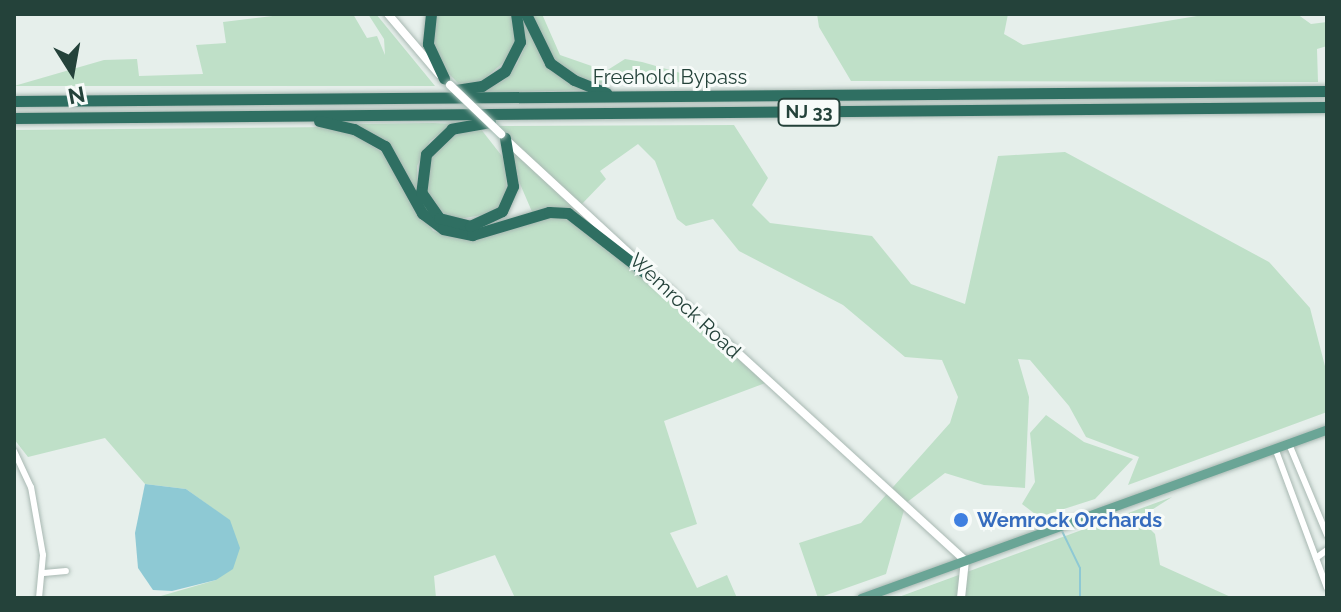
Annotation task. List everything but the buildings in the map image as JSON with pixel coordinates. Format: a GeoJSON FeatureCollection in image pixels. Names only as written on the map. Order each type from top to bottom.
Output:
{"type":"FeatureCollection","features":[{"type":"Feature","properties":{"kind":"highway"},"geometry":{"type":"LineString","coordinates":[[431,14],[428,44],[447,82]]}},
{"type":"Feature","properties":{"kind":"highway"},"geometry":{"type":"LineString","coordinates":[[311,97],[489,84],[516,54],[520,35],[516,14]]}},
{"type":"Feature","properties":{"kind":"highway"},"geometry":{"type":"LineString","coordinates":[[526,14],[550,63],[574,80],[611,94]]}},
{"type":"Feature","properties":{"kind":"highway","name":"Freehold Bypass"},"geometry":{"type":"LineString","coordinates":[[14,101],[611,94],[1327,91]]}},
{"type":"Feature","properties":{"kind":"highway","name":"Freehold Bypass"},"geometry":{"type":"LineString","coordinates":[[14,118],[1327,107]]}},
{"type":"Feature","properties":{"kind":"highway"},"geometry":{"type":"LineString","coordinates":[[503,136],[513,186],[502,211],[470,226],[439,218],[423,197],[420,178],[426,154],[444,134],[465,123],[596,114]]}},
{"type":"Feature","properties":{"kind":"highway"},"geometry":{"type":"LineString","coordinates":[[290,118],[344,126],[380,142],[396,159],[422,213],[443,229],[472,235],[549,212],[568,213],[670,292]]}},
{"type":"Feature","properties":{"kind":"main road"},"geometry":{"type":"LineString","coordinates":[[861,598],[1327,429]]}},
{"type":"Feature","properties":{"kind":"street","name":"Wemrock Road"},"geometry":{"type":"LineString","coordinates":[[388,14],[447,82],[503,136],[965,560]]}},
{"type":"Feature","properties":{"kind":"street"},"geometry":{"type":"LineString","coordinates":[[1289,444],[1327,535]]}},
{"type":"Feature","properties":{"kind":"street"},"geometry":{"type":"LineString","coordinates":[[1275,448],[1327,588]]}},
{"type":"Feature","properties":{"kind":"street"},"geometry":{"type":"LineString","coordinates":[[14,451],[31,487],[44,573],[39,598]]}},
{"type":"Feature","properties":{"kind":"street"},"geometry":{"type":"LineString","coordinates":[[1287,476],[1300,470]]}},
{"type":"Feature","properties":{"kind":"street"},"geometry":{"type":"LineString","coordinates":[[1315,555],[1327,550]]}},
{"type":"Feature","properties":{"kind":"street"},"geometry":{"type":"LineString","coordinates":[[961,598],[965,560]]}},
{"type":"Feature","properties":{"kind":"street"},"geometry":{"type":"LineString","coordinates":[[44,573],[66,571]]}},
{"type":"Feature","properties":{"kind":"green space"},"geometry":{"type":"Polygon","coordinates":[[[289,14],[353,14],[367,38],[377,36],[385,55],[384,39],[368,14],[376,14],[435,86],[14,86],[104,60],[137,59],[139,76],[203,74],[196,45],[226,43],[223,22],[289,14]]]}},
{"type":"Feature","properties":{"kind":"green space"},"geometry":{"type":"Polygon","coordinates":[[[436,14],[512,14],[517,36],[511,56],[483,80],[460,85],[441,66],[430,40],[436,14]]]}},
{"type":"Feature","properties":{"kind":"green space"},"geometry":{"type":"Polygon","coordinates":[[[530,14],[542,14],[560,55],[606,71],[625,59],[712,82],[573,83],[555,62],[530,14]]]}},
{"type":"Feature","properties":{"kind":"green space"},"geometry":{"type":"Polygon","coordinates":[[[817,14],[1008,14],[1004,34],[1023,45],[1209,14],[1297,14],[1311,24],[1327,22],[1327,46],[1317,49],[1318,82],[851,81],[819,27],[817,14]]]}},
{"type":"Feature","properties":{"kind":"green space"},"geometry":{"type":"Polygon","coordinates":[[[524,20],[550,69],[587,90],[481,93],[504,80],[517,64],[523,51],[524,20]]]}},
{"type":"Feature","properties":{"kind":"green space"},"geometry":{"type":"Polygon","coordinates":[[[356,124],[455,124],[430,141],[417,166],[417,194],[390,145],[356,124]]]}},
{"type":"Feature","properties":{"kind":"green space"},"geometry":{"type":"Polygon","coordinates":[[[734,125],[768,178],[752,205],[770,223],[872,236],[911,284],[965,304],[998,156],[1065,152],[1269,262],[1310,308],[1327,374],[1327,412],[1128,485],[1139,457],[1086,437],[1069,406],[1030,360],[1018,359],[1029,397],[1025,488],[984,485],[945,473],[906,503],[886,574],[818,598],[799,543],[861,523],[950,423],[958,397],[942,360],[905,357],[843,305],[739,251],[713,219],[686,226],[677,219],[655,161],[638,144],[600,171],[606,179],[579,207],[609,253],[621,246],[771,381],[664,421],[697,524],[670,533],[697,588],[727,575],[737,598],[515,598],[495,555],[434,576],[436,598],[154,598],[216,580],[229,520],[186,489],[145,484],[105,438],[28,457],[14,439],[14,130],[330,127],[350,132],[388,156],[433,231],[471,240],[536,221],[495,126],[734,125]]]}},
{"type":"Feature","properties":{"kind":"green space"},"geometry":{"type":"Polygon","coordinates":[[[480,128],[505,160],[507,195],[494,213],[453,220],[431,204],[425,187],[426,168],[435,148],[453,134],[480,128]]]}},
{"type":"Feature","properties":{"kind":"green space"},"geometry":{"type":"Polygon","coordinates":[[[1046,415],[1084,442],[1133,459],[1095,499],[1039,517],[1022,504],[1035,482],[1030,433],[1046,415]]]}},
{"type":"Feature","properties":{"kind":"green space"},"geometry":{"type":"Polygon","coordinates":[[[1172,497],[1139,518],[1155,534],[1160,565],[1233,598],[896,598],[1172,497]]]}},
{"type":"Feature","properties":{"kind":"water"},"geometry":{"type":"Polygon","coordinates":[[[145,484],[186,489],[230,520],[240,548],[233,569],[216,580],[172,591],[153,590],[138,568],[135,533],[145,484]]]}},
{"type":"Feature","properties":{"kind":"waterway"},"geometry":{"type":"LineString","coordinates":[[1062,531],[1080,568],[1080,598]]}},
{"type":"Feature","properties":{"kind":"place","name":"Wemrock Orchards"},"geometry":{"type":"Point","coordinates":[961,520]}}]}
